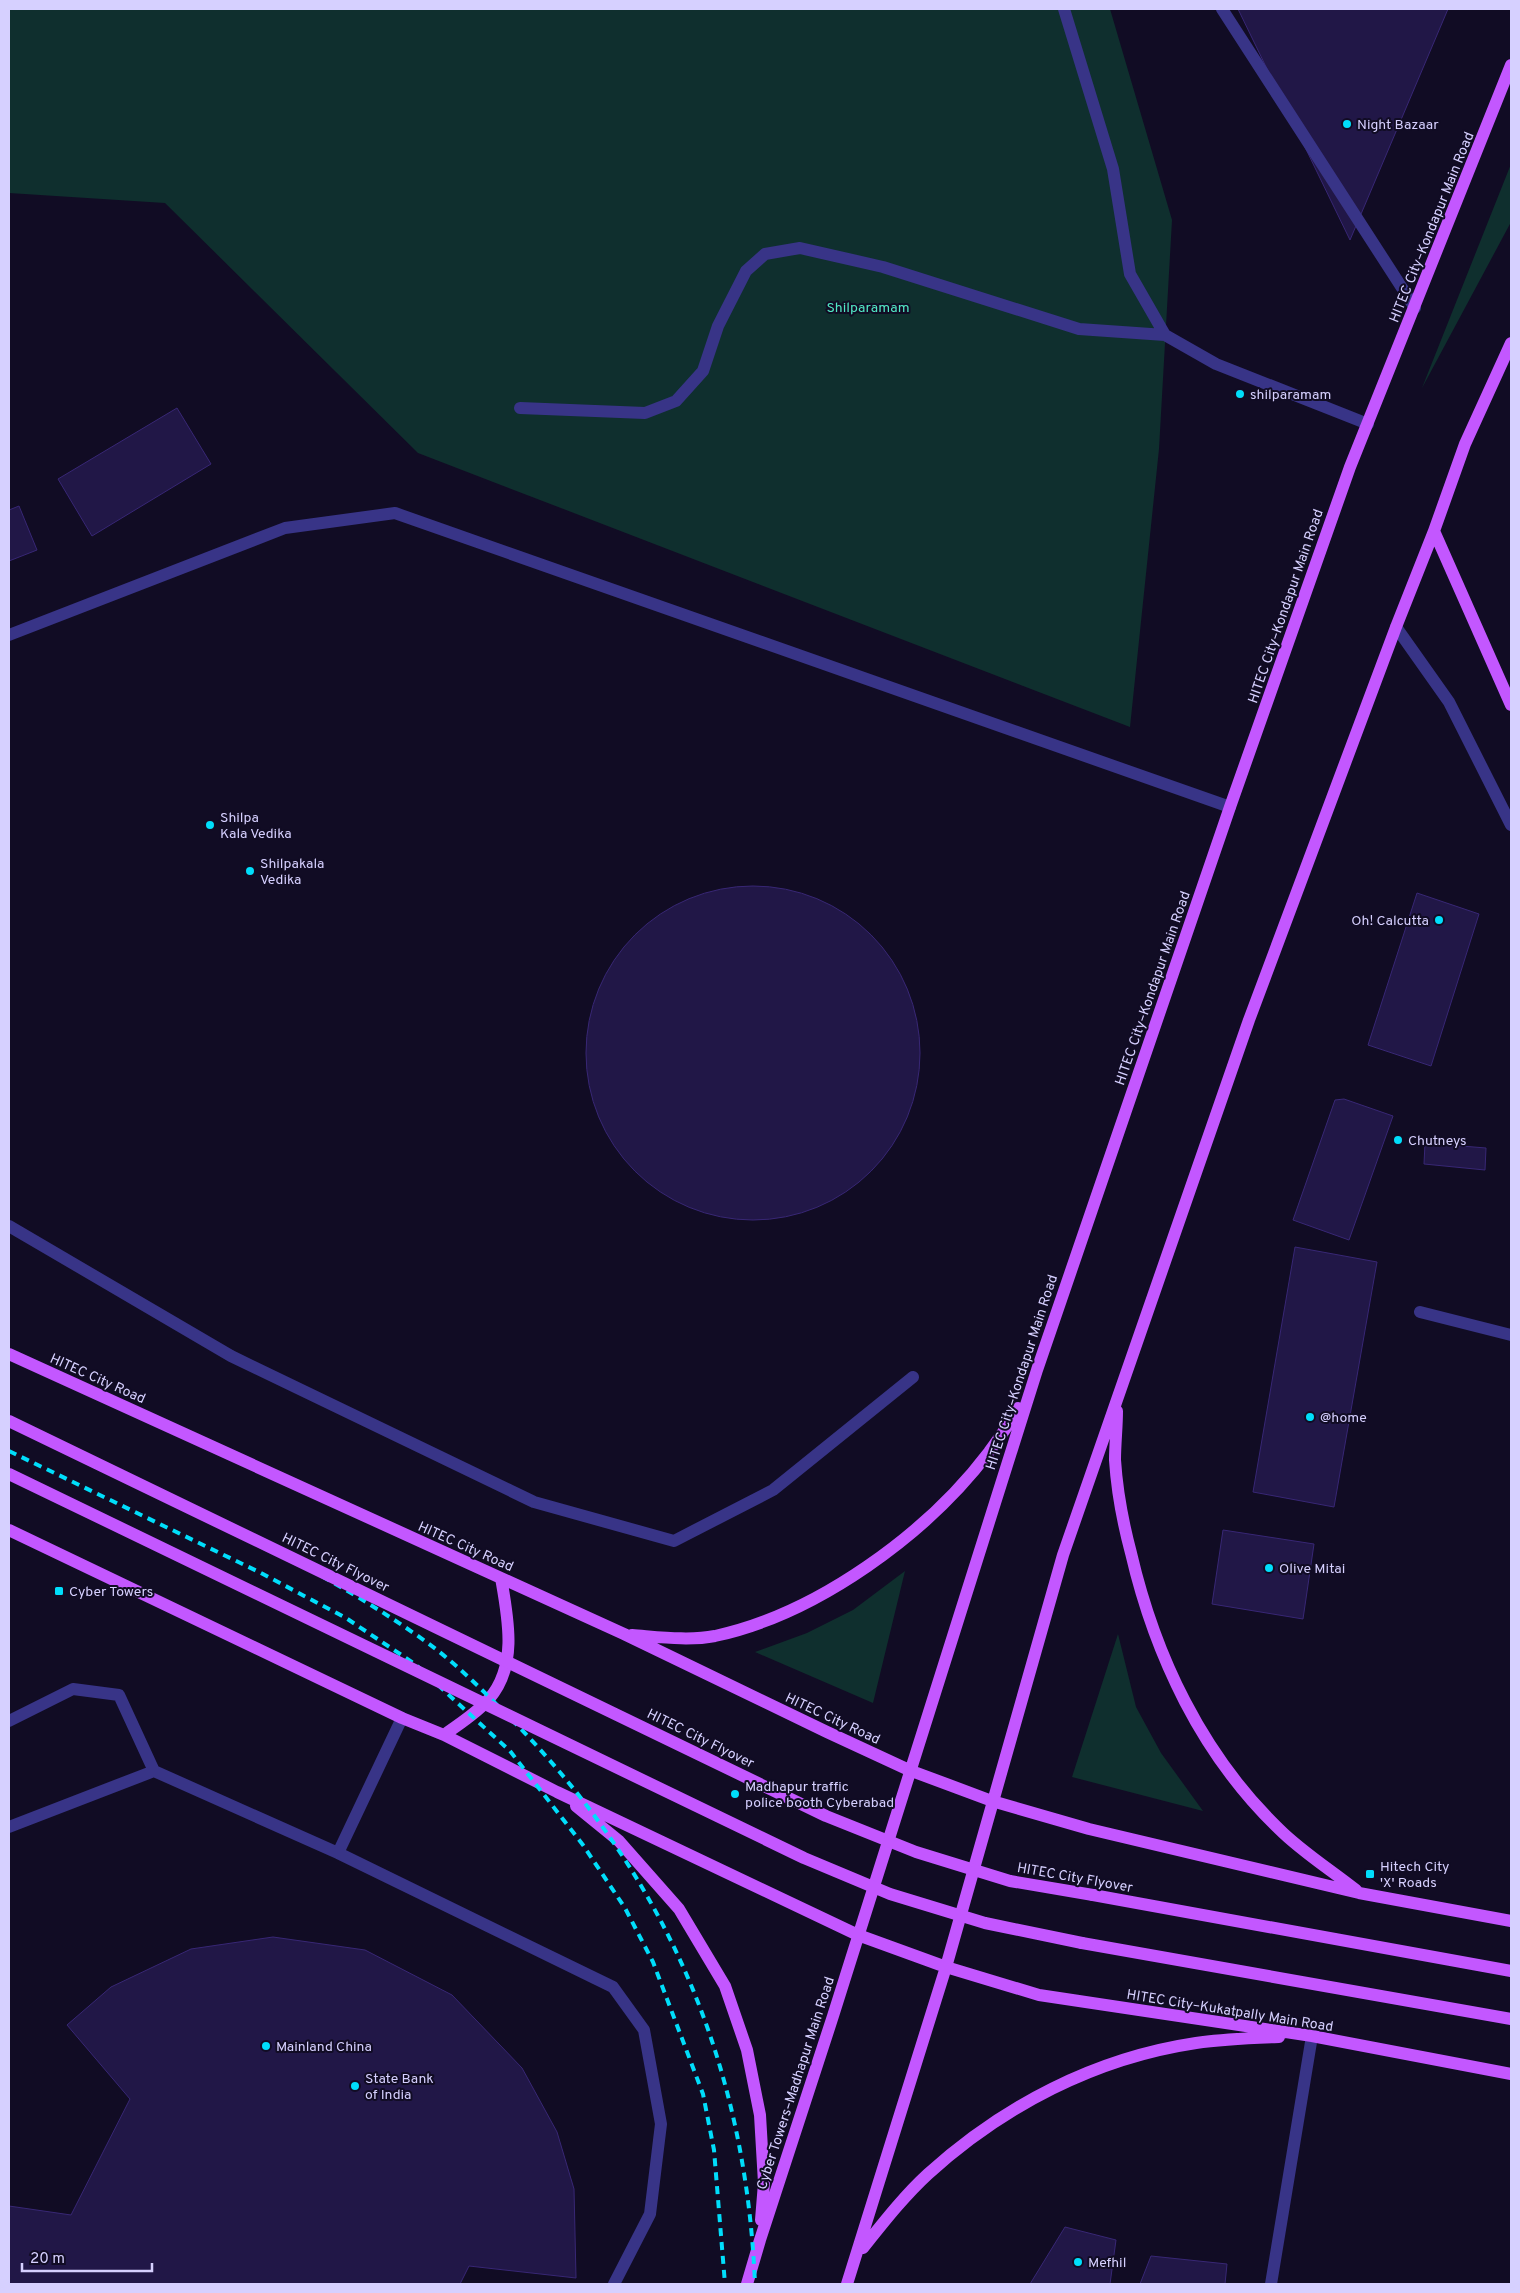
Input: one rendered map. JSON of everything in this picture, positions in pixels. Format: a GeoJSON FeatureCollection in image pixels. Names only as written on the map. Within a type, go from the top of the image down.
{"type":"FeatureCollection","features":[{"type":"Feature","properties":{"kind":"main road","name":"HITEC City–Kondapur Main Road"},"geometry":{"type":"LineString","coordinates":[[858,1935],[1037,1370],[1230,807],[1350,467],[1511,65]]}},
{"type":"Feature","properties":{"kind":"main road"},"geometry":{"type":"LineString","coordinates":[[847,2284],[858,2254],[946,1967],[1062,1555],[1249,1020],[1396,627],[1434,531],[1465,444],[1511,342]]}},
{"type":"Feature","properties":{"kind":"main road"},"geometry":{"type":"LineString","coordinates":[[1434,531],[1511,705]]}},
{"type":"Feature","properties":{"kind":"main road","name":"HITEC City Road"},"geometry":{"type":"LineString","coordinates":[[9,1354],[624,1634],[909,1770],[992,1801],[1089,1829],[1359,1893],[1511,1921]]}},
{"type":"Feature","properties":{"kind":"main road"},"geometry":{"type":"LineString","coordinates":[[624,1634],[670,1638],[714,1636],[766,1620],[816,1597],[873,1564],[925,1522],[972,1475],[1011,1422],[1037,1370]]}},
{"type":"Feature","properties":{"kind":"main road"},"geometry":{"type":"LineString","coordinates":[[1118,1398],[1115,1460],[1124,1525],[1145,1606],[1160,1650],[1188,1709],[1228,1774],[1279,1830],[1359,1893]]}},
{"type":"Feature","properties":{"kind":"main road","name":"HITEC City Flyover"},"geometry":{"type":"LineString","coordinates":[[9,1421],[826,1816],[916,1852],[1010,1881],[1511,1970]]}},
{"type":"Feature","properties":{"kind":"main road"},"geometry":{"type":"LineString","coordinates":[[9,1474],[804,1858],[890,1894],[985,1923],[1082,1943],[1511,2019]]}},
{"type":"Feature","properties":{"kind":"main road"},"geometry":{"type":"LineString","coordinates":[[9,1530],[402,1718],[444,1735],[557,1792],[858,1935]]}},
{"type":"Feature","properties":{"kind":"main road"},"geometry":{"type":"LineString","coordinates":[[444,1735],[488,1700],[499,1686],[507,1667],[507,1613],[501,1578]]}},
{"type":"Feature","properties":{"kind":"main road"},"geometry":{"type":"LineString","coordinates":[[557,1792],[619,1841],[679,1909],[725,1986],[748,2050],[760,2115],[764,2182],[760,2240],[747,2284]]}},
{"type":"Feature","properties":{"kind":"main road","name":"HITEC City–Kukatpally Main Road"},"geometry":{"type":"LineString","coordinates":[[858,1935],[946,1967],[1039,1995],[1312,2036],[1511,2074]]}},
{"type":"Feature","properties":{"kind":"main road","name":"Cyber Towers–Madhapur Main Road"},"geometry":{"type":"LineString","coordinates":[[760,2240],[858,1935]]}},
{"type":"Feature","properties":{"kind":"main road"},"geometry":{"type":"LineString","coordinates":[[858,2254],[926,2175],[980,2131],[1038,2094],[1089,2071],[1141,2054],[1187,2044],[1251,2038],[1312,2036]]}},
{"type":"Feature","properties":{"kind":"street"},"geometry":{"type":"LineString","coordinates":[[1064,9],[1113,168],[1130,274],[1165,335]]}},
{"type":"Feature","properties":{"kind":"street"},"geometry":{"type":"LineString","coordinates":[[1222,9],[1415,308]]}},
{"type":"Feature","properties":{"kind":"street"},"geometry":{"type":"LineString","coordinates":[[520,408],[645,413],[676,401],[703,371],[718,326],[746,271],[765,254],[800,248],[883,267],[1079,329],[1165,335],[1216,364],[1368,424]]}},
{"type":"Feature","properties":{"kind":"street"},"geometry":{"type":"LineString","coordinates":[[9,635],[285,528],[395,513],[1230,807]]}},
{"type":"Feature","properties":{"kind":"street"},"geometry":{"type":"LineString","coordinates":[[1396,627],[1449,702],[1511,826]]}},
{"type":"Feature","properties":{"kind":"street"},"geometry":{"type":"LineString","coordinates":[[9,1226],[231,1356],[534,1502],[674,1541],[773,1490],[913,1377]]}},
{"type":"Feature","properties":{"kind":"street"},"geometry":{"type":"LineString","coordinates":[[1420,1312],[1511,1335]]}},
{"type":"Feature","properties":{"kind":"street"},"geometry":{"type":"LineString","coordinates":[[9,1721],[73,1690],[119,1695],[154,1771],[338,1853],[613,1987],[644,2030],[661,2124],[650,2214],[614,2284]]}},
{"type":"Feature","properties":{"kind":"street"},"geometry":{"type":"LineString","coordinates":[[338,1853],[402,1718]]}},
{"type":"Feature","properties":{"kind":"street"},"geometry":{"type":"LineString","coordinates":[[9,1828],[154,1771]]}},
{"type":"Feature","properties":{"kind":"street"},"geometry":{"type":"LineString","coordinates":[[1271,2284],[1312,2036]]}},
{"type":"Feature","properties":{"kind":"green space","name":"Shilparamam"},"geometry":{"type":"Polygon","coordinates":[[[9,9],[1110,9],[1172,220],[1159,449],[1130,727],[418,453],[165,203],[9,193],[9,9]]]}},
{"type":"Feature","properties":{"kind":"green space"},"geometry":{"type":"Polygon","coordinates":[[[1511,164],[1511,222],[1422,388],[1511,164]]]}},
{"type":"Feature","properties":{"kind":"green space"},"geometry":{"type":"Polygon","coordinates":[[[905,1571],[873,1703],[755,1652],[807,1633],[853,1610],[905,1571]]]}},
{"type":"Feature","properties":{"kind":"green space"},"geometry":{"type":"Polygon","coordinates":[[[1118,1634],[1136,1707],[1161,1753],[1203,1811],[1072,1777],[1118,1634]]]}},
{"type":"Feature","properties":{"kind":"building","name":"Night Bazaar"},"geometry":{"type":"Polygon","coordinates":[[[1238,9],[1448,9],[1350,240],[1238,9]]]}},
{"type":"Feature","properties":{"kind":"building"},"geometry":{"type":"Polygon","coordinates":[[[177,408],[211,464],[92,536],[58,479],[177,408]]]}},
{"type":"Feature","properties":{"kind":"building"},"geometry":{"type":"Polygon","coordinates":[[[19,506],[37,550],[9,561],[9,510],[19,506]]]}},
{"type":"Feature","properties":{"kind":"building"},"geometry":{"type":"Polygon","coordinates":[[[753,886],[786,889],[817,899],[846,914],[871,935],[892,960],[907,989],[917,1020],[920,1053],[917,1086],[907,1117],[892,1146],[871,1171],[846,1192],[817,1207],[786,1217],[753,1220],[720,1217],[689,1207],[660,1192],[635,1171],[614,1146],[599,1117],[589,1086],[586,1053],[589,1020],[599,989],[614,960],[635,935],[660,914],[689,899],[720,889],[753,886]]]}},
{"type":"Feature","properties":{"kind":"building"},"geometry":{"type":"Polygon","coordinates":[[[1417,893],[1479,914],[1431,1066],[1368,1045],[1417,893]]]}},
{"type":"Feature","properties":{"kind":"building"},"geometry":{"type":"Polygon","coordinates":[[[1344,1099],[1393,1116],[1349,1240],[1293,1220],[1335,1100],[1344,1099]]]}},
{"type":"Feature","properties":{"kind":"building"},"geometry":{"type":"Polygon","coordinates":[[[1425,1143],[1486,1148],[1485,1170],[1424,1164],[1425,1143]]]}},
{"type":"Feature","properties":{"kind":"building"},"geometry":{"type":"Polygon","coordinates":[[[1295,1247],[1377,1262],[1334,1507],[1253,1492],[1295,1247]]]}},
{"type":"Feature","properties":{"kind":"building"},"geometry":{"type":"Polygon","coordinates":[[[1223,1530],[1314,1544],[1303,1619],[1212,1604],[1223,1530]]]}},
{"type":"Feature","properties":{"kind":"building"},"geometry":{"type":"Polygon","coordinates":[[[273,1937],[365,1950],[452,1995],[522,2068],[557,2132],[574,2189],[576,2278],[469,2266],[460,2284],[9,2284],[9,2206],[71,2215],[130,2099],[67,2025],[111,1987],[191,1949],[273,1937]]]}},
{"type":"Feature","properties":{"kind":"building","name":"Mefhil"},"geometry":{"type":"Polygon","coordinates":[[[1065,2227],[1116,2240],[1110,2284],[1030,2284],[1065,2227]]]}},
{"type":"Feature","properties":{"kind":"building"},"geometry":{"type":"Polygon","coordinates":[[[1151,2256],[1227,2264],[1225,2284],[1140,2284],[1151,2256]]]}},
{"type":"Feature","properties":{"kind":"railway"},"geometry":{"type":"LineString","coordinates":[[9,1421],[264,1545],[363,1600],[394,1620],[438,1651],[474,1683],[520,1728],[573,1788],[619,1850],[658,1916],[690,1984],[716,2054],[736,2128],[748,2204],[755,2284]]}},
{"type":"Feature","properties":{"kind":"railway"},"geometry":{"type":"LineString","coordinates":[[9,1451],[259,1572],[346,1618],[415,1664],[510,1751],[583,1845],[625,1908],[653,1962],[703,2094],[714,2150],[725,2284]]}},
{"type":"Feature","properties":{"kind":"place","name":"Night Bazaar"},"geometry":{"type":"Point","coordinates":[1347,124]}},
{"type":"Feature","properties":{"kind":"place","name":"shilparamam"},"geometry":{"type":"Point","coordinates":[1240,394]}},
{"type":"Feature","properties":{"kind":"place","name":"Shilpa Kala Vedika"},"geometry":{"type":"Point","coordinates":[210,825]}},
{"type":"Feature","properties":{"kind":"place","name":"Shilpakala Vedika"},"geometry":{"type":"Point","coordinates":[250,871]}},
{"type":"Feature","properties":{"kind":"place","name":"Oh! Calcutta"},"geometry":{"type":"Point","coordinates":[1439,920]}},
{"type":"Feature","properties":{"kind":"place","name":"Chutneys"},"geometry":{"type":"Point","coordinates":[1398,1140]}},
{"type":"Feature","properties":{"kind":"place","name":"@home"},"geometry":{"type":"Point","coordinates":[1310,1417]}},
{"type":"Feature","properties":{"kind":"place","name":"Olive Mitai"},"geometry":{"type":"Point","coordinates":[1269,1568]}},
{"type":"Feature","properties":{"kind":"place","name":"Cyber Towers"},"geometry":{"type":"Point","coordinates":[59,1591]}},
{"type":"Feature","properties":{"kind":"place","name":"Madhapur traffic police booth Cyberabad"},"geometry":{"type":"Point","coordinates":[735,1794]}},
{"type":"Feature","properties":{"kind":"place","name":"Hitech City 'X' Roads"},"geometry":{"type":"Point","coordinates":[1370,1874]}},
{"type":"Feature","properties":{"kind":"place","name":"Mainland China"},"geometry":{"type":"Point","coordinates":[266,2046]}},
{"type":"Feature","properties":{"kind":"place","name":"State Bank of India"},"geometry":{"type":"Point","coordinates":[355,2086]}},
{"type":"Feature","properties":{"kind":"place","name":"Mefhil"},"geometry":{"type":"Point","coordinates":[1078,2262]}}]}
